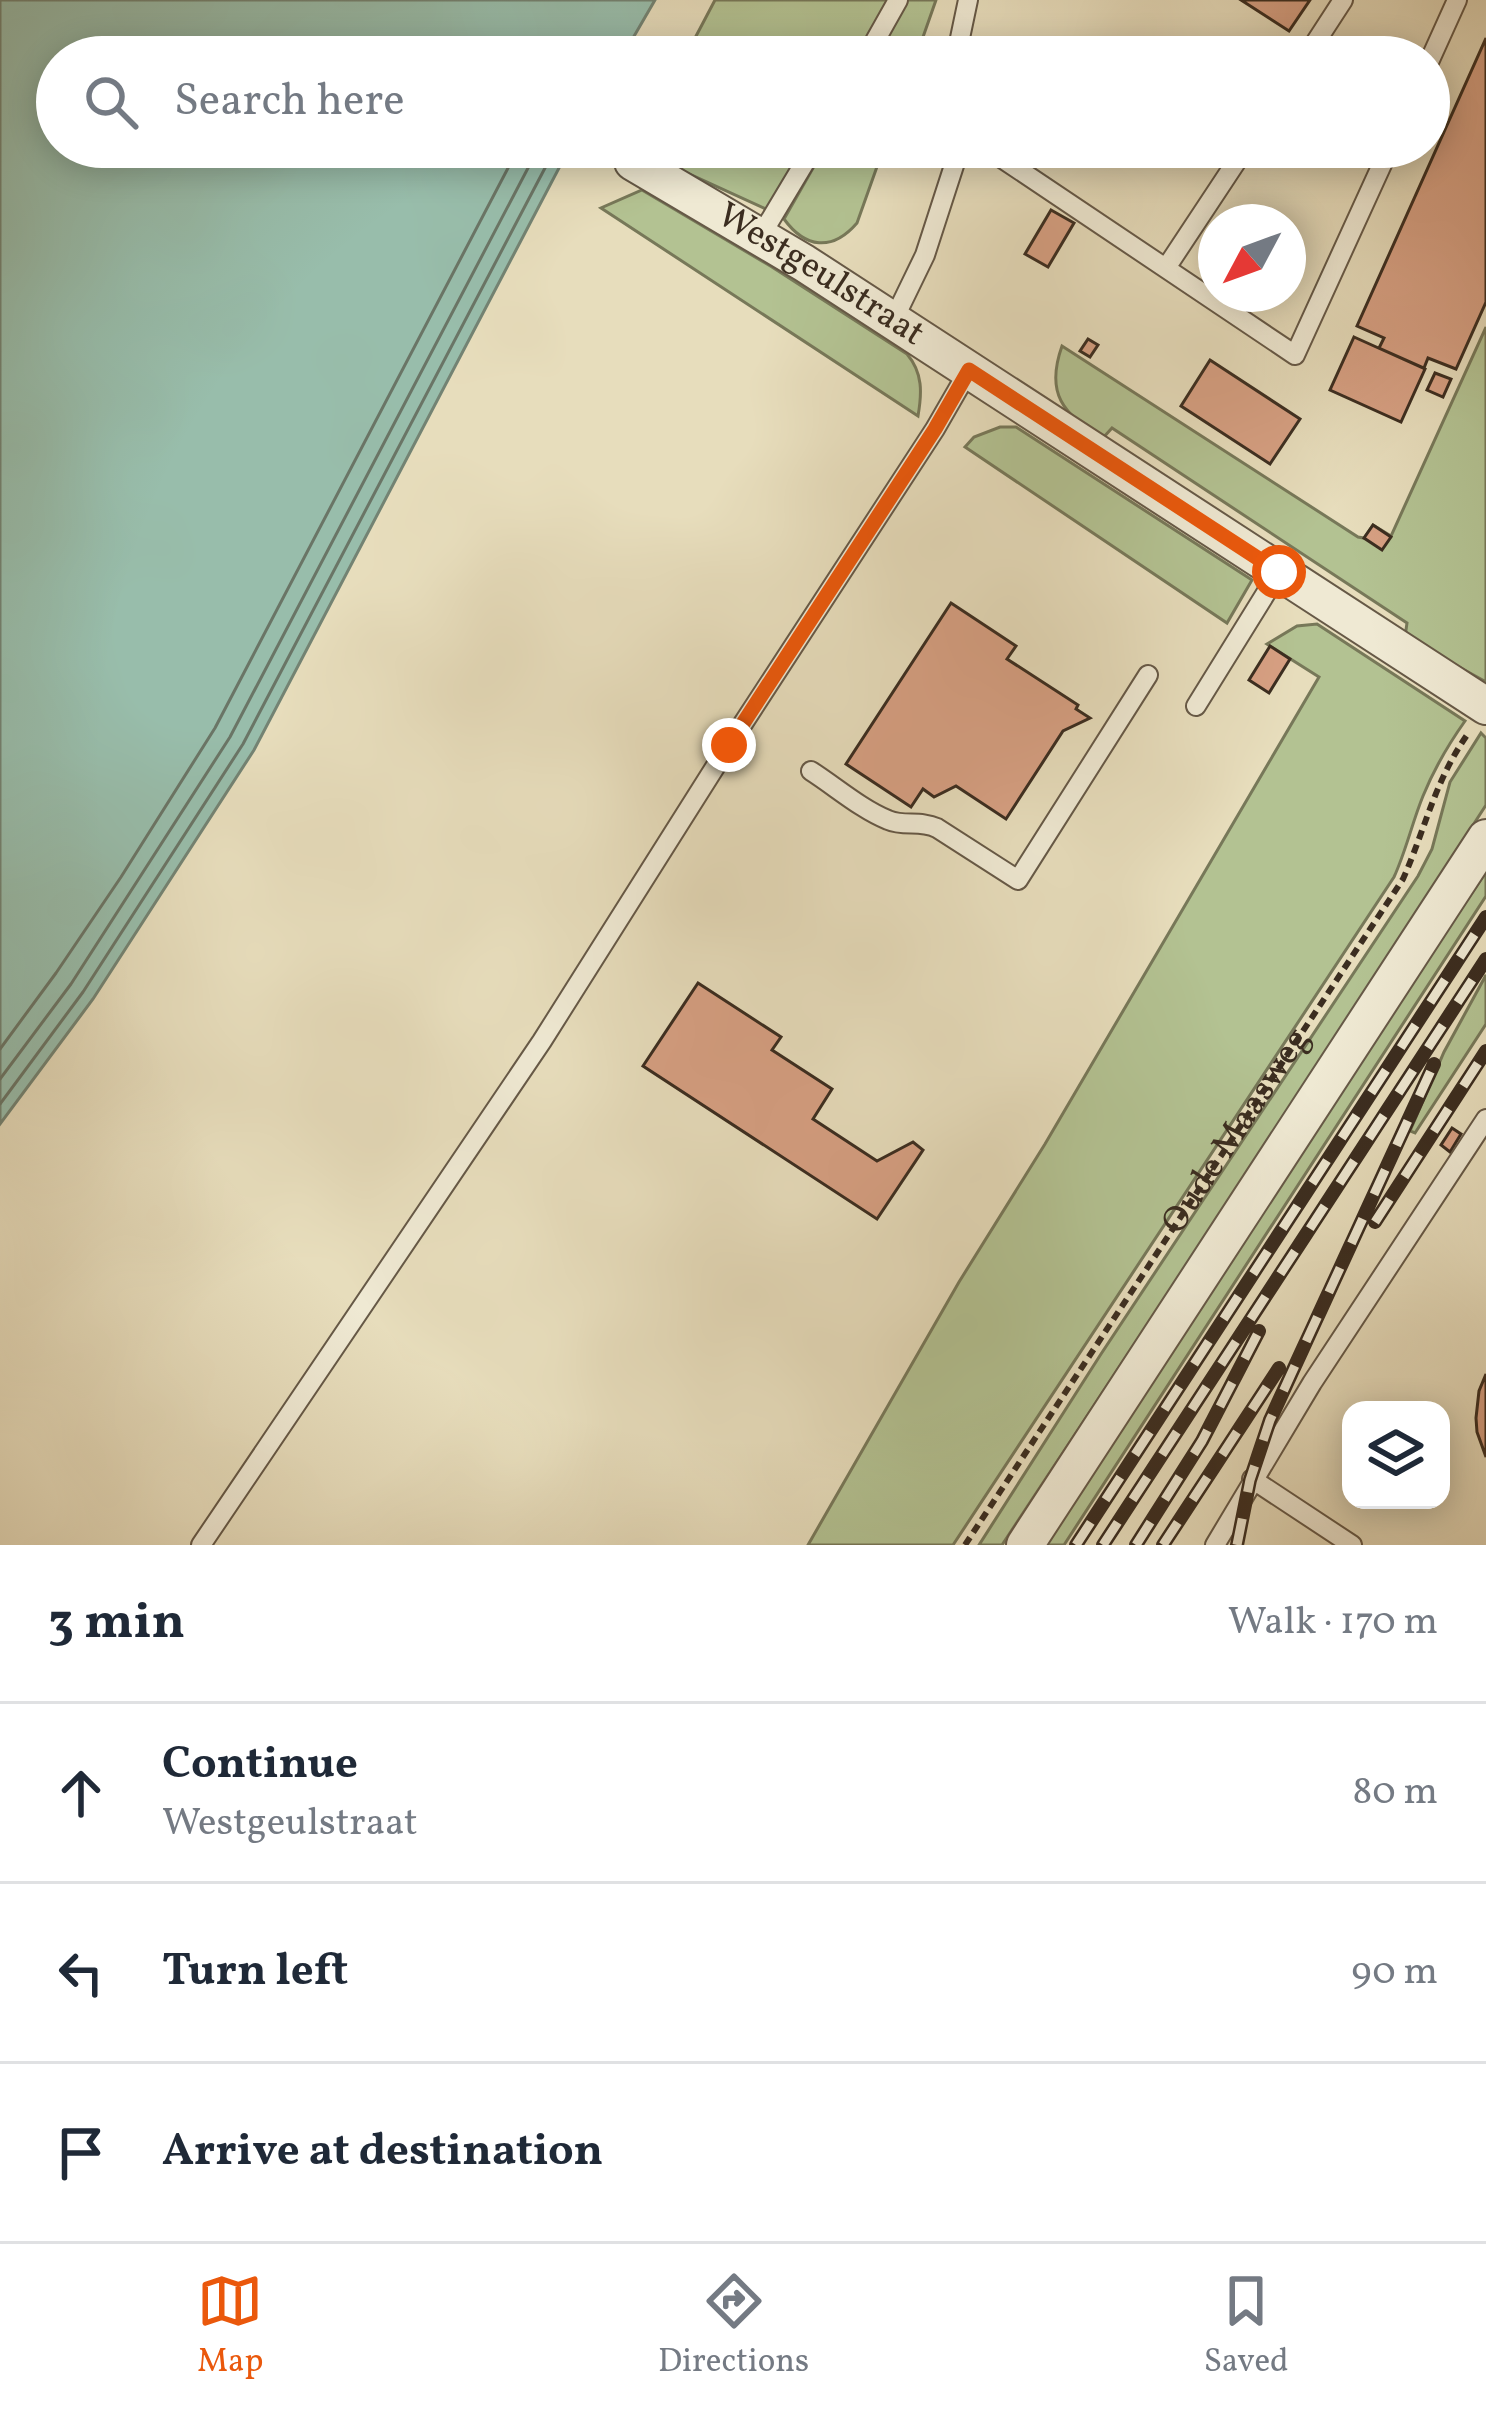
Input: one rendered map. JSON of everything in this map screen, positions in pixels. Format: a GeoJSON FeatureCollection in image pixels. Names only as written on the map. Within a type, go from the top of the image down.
{"type":"FeatureCollection","features":[{"type":"Feature","properties":{"kind":"street","name":"Westgeulstraat"},"geometry":{"type":"LineString","coordinates":[[643,168],[893,321],[1279,572],[1480,716]]}},
{"type":"Feature","properties":{"kind":"street","name":"Oude Maasweg"},"geometry":{"type":"LineString","coordinates":[[1024,1545],[1486,838]]}},
{"type":"Feature","properties":{"kind":"lane"},"geometry":{"type":"LineString","coordinates":[[878,36],[898,0]]}},
{"type":"Feature","properties":{"kind":"lane"},"geometry":{"type":"LineString","coordinates":[[960,36],[968,0]]}},
{"type":"Feature","properties":{"kind":"lane"},"geometry":{"type":"LineString","coordinates":[[1320,36],[1343,0]]}},
{"type":"Feature","properties":{"kind":"lane"},"geometry":{"type":"LineString","coordinates":[[1441,36],[1457,0]]}},
{"type":"Feature","properties":{"kind":"lane"},"geometry":{"type":"LineString","coordinates":[[760,237],[801,168]]}},
{"type":"Feature","properties":{"kind":"lane"},"geometry":{"type":"LineString","coordinates":[[893,321],[925,255],[953,168]]}},
{"type":"Feature","properties":{"kind":"lane"},"geometry":{"type":"LineString","coordinates":[[1016,168],[1295,355],[1380,168]]}},
{"type":"Feature","properties":{"kind":"lane"},"geometry":{"type":"LineString","coordinates":[[1166,268],[1232,168]]}},
{"type":"Feature","properties":{"kind":"lane"},"geometry":{"type":"LineString","coordinates":[[200,1545],[542,1041],[969,370]]}},
{"type":"Feature","properties":{"kind":"lane"},"geometry":{"type":"LineString","coordinates":[[1196,706],[1279,572]]}},
{"type":"Feature","properties":{"kind":"lane"},"geometry":{"type":"LineString","coordinates":[[811,771],[884,819],[925,822],[1018,880],[1148,675]]}},
{"type":"Feature","properties":{"kind":"lane"},"geometry":{"type":"LineString","coordinates":[[1215,1545],[1312,1383],[1486,1119]]}},
{"type":"Feature","properties":{"kind":"lane"},"geometry":{"type":"LineString","coordinates":[[1252,1480],[1352,1545]]}},
{"type":"Feature","properties":{"kind":"path","name":"Oude Maasweg"},"geometry":{"type":"LineString","coordinates":[[965,1545],[1403,879],[1446,766],[1480,716]]}},
{"type":"Feature","properties":{"kind":"shaded area"},"geometry":{"type":"Polygon","coordinates":[[[715,0],[936,0],[923,36],[696,36],[715,0]]]}},
{"type":"Feature","properties":{"kind":"shaded area"},"geometry":{"type":"Polygon","coordinates":[[[676,168],[793,168],[768,210],[676,168]]]}},
{"type":"Feature","properties":{"kind":"shaded area"},"geometry":{"type":"Polygon","coordinates":[[[813,168],[877,168],[857,223],[838,239],[810,241],[784,219],[813,168]]]}},
{"type":"Feature","properties":{"kind":"shaded area"},"geometry":{"type":"Polygon","coordinates":[[[642,190],[907,354],[920,384],[918,416],[601,208],[642,190]]]}},
{"type":"Feature","properties":{"kind":"shaded area"},"geometry":{"type":"Polygon","coordinates":[[[1486,327],[1486,682],[1405,637],[1407,623],[1112,428],[1102,439],[1068,411],[1057,390],[1062,346],[1358,537],[1364,538],[1373,525],[1391,536],[1486,327]]]}},
{"type":"Feature","properties":{"kind":"shaded area"},"geometry":{"type":"Polygon","coordinates":[[[1000,427],[1016,427],[1252,580],[1227,623],[965,447],[974,437],[1000,427]]]}},
{"type":"Feature","properties":{"kind":"shaded area"},"geometry":{"type":"Polygon","coordinates":[[[1317,624],[1465,721],[1427,786],[1394,877],[953,1545],[808,1545],[1319,677],[1267,644],[1297,626],[1317,624]]]}},
{"type":"Feature","properties":{"kind":"shaded area"},"geometry":{"type":"Polygon","coordinates":[[[1481,733],[1486,738],[1486,805],[1002,1545],[979,1545],[1418,876],[1432,849],[1450,782],[1481,733]]]}},
{"type":"Feature","properties":{"kind":"shaded area"},"geometry":{"type":"Polygon","coordinates":[[[1486,872],[1486,896],[1064,1545],[1030,1545],[1486,872]]]}},
{"type":"Feature","properties":{"kind":"shaded area"},"geometry":{"type":"Polygon","coordinates":[[[1486,975],[1486,1024],[1415,1133],[1410,1131],[1444,1052],[1486,975]]]}},
{"type":"Feature","properties":{"kind":"water"},"geometry":{"type":"Polygon","coordinates":[[[0,0],[655,0],[634,36],[36,36],[36,168],[559,168],[254,750],[93,999],[0,1124],[0,0]]]}},
{"type":"Feature","properties":{"kind":"building"},"geometry":{"type":"Polygon","coordinates":[[[1241,0],[1310,0],[1289,31],[1241,0]]]}},
{"type":"Feature","properties":{"kind":"building"},"geometry":{"type":"Polygon","coordinates":[[[1486,38],[1486,302],[1456,369],[1428,358],[1424,368],[1379,348],[1384,338],[1357,326],[1428,168],[1450,168],[1450,118],[1486,38]]]}},
{"type":"Feature","properties":{"kind":"building"},"geometry":{"type":"Polygon","coordinates":[[[1051,210],[1074,223],[1048,267],[1025,254],[1051,210]]]}},
{"type":"Feature","properties":{"kind":"building"},"geometry":{"type":"Polygon","coordinates":[[[1354,337],[1425,369],[1401,422],[1330,390],[1354,337]]]}},
{"type":"Feature","properties":{"kind":"building"},"geometry":{"type":"Polygon","coordinates":[[[1088,339],[1098,345],[1090,357],[1080,351],[1088,339]]]}},
{"type":"Feature","properties":{"kind":"building"},"geometry":{"type":"Polygon","coordinates":[[[1210,360],[1300,419],[1270,464],[1181,406],[1210,360]]]}},
{"type":"Feature","properties":{"kind":"building"},"geometry":{"type":"Polygon","coordinates":[[[1435,373],[1451,379],[1443,397],[1427,390],[1435,373]]]}},
{"type":"Feature","properties":{"kind":"building"},"geometry":{"type":"Polygon","coordinates":[[[1373,525],[1391,537],[1382,550],[1364,538],[1373,525]]]}},
{"type":"Feature","properties":{"kind":"building"},"geometry":{"type":"Polygon","coordinates":[[[951,603],[1016,646],[1007,659],[1078,705],[1076,709],[1090,718],[1063,731],[1006,819],[956,786],[934,797],[923,789],[911,807],[846,764],[951,603]]]}},
{"type":"Feature","properties":{"kind":"building"},"geometry":{"type":"Polygon","coordinates":[[[1270,646],[1290,659],[1269,693],[1249,680],[1270,646]]]}},
{"type":"Feature","properties":{"kind":"building"},"geometry":{"type":"Polygon","coordinates":[[[698,983],[781,1037],[772,1050],[832,1089],[813,1119],[877,1161],[913,1142],[923,1150],[877,1219],[643,1066],[698,983]]]}},
{"type":"Feature","properties":{"kind":"building"},"geometry":{"type":"Polygon","coordinates":[[[1452,1128],[1461,1134],[1450,1152],[1441,1145],[1452,1128]]]}},
{"type":"Feature","properties":{"kind":"building"},"geometry":{"type":"Polygon","coordinates":[[[1486,1374],[1486,1457],[1476,1418],[1486,1374]]]}},
{"type":"Feature","properties":{"kind":"railway"},"geometry":{"type":"LineString","coordinates":[[1076,1545],[1486,917]]}},
{"type":"Feature","properties":{"kind":"railway"},"geometry":{"type":"LineString","coordinates":[[1103,1545],[1486,959]]}},
{"type":"Feature","properties":{"kind":"railway"},"geometry":{"type":"LineString","coordinates":[[1375,1222],[1486,1051]]}},
{"type":"Feature","properties":{"kind":"railway"},"geometry":{"type":"LineString","coordinates":[[1237,1545],[1250,1480],[1270,1420],[1434,1064]]}},
{"type":"Feature","properties":{"kind":"railway"},"geometry":{"type":"LineString","coordinates":[[1136,1545],[1202,1441],[1259,1331]]}},
{"type":"Feature","properties":{"kind":"railway"},"geometry":{"type":"LineString","coordinates":[[1163,1545],[1279,1368]]}},
{"type":"Feature","properties":{"kind":"route"},"geometry":{"type":"LineString","coordinates":[[729,745],[969,370],[1279,572]]}}]}
